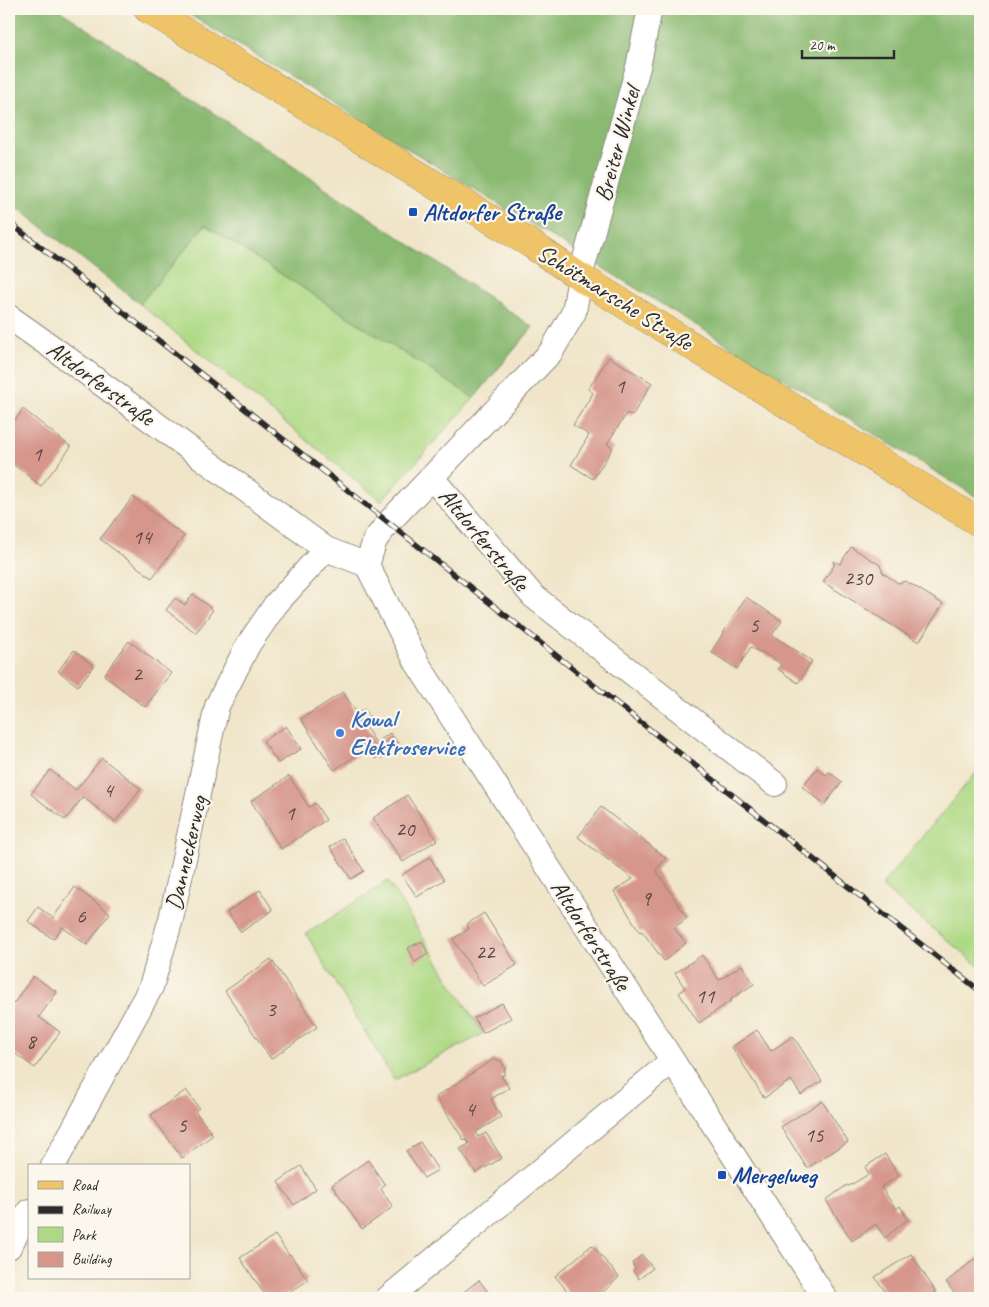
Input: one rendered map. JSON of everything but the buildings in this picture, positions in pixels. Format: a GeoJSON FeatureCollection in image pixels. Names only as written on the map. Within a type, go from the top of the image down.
{"type":"FeatureCollection","features":[{"type":"Feature","properties":{"kind":"main road","name":"Schötmarsche Straße"},"geometry":{"type":"LineString","coordinates":[[148,9],[980,523]]}},
{"type":"Feature","properties":{"kind":"street","name":"Breiter Winkel"},"geometry":{"type":"LineString","coordinates":[[580,277],[638,67],[650,9]]}},
{"type":"Feature","properties":{"kind":"street","name":"Altdorferstraße"},"geometry":{"type":"LineString","coordinates":[[368,566],[375,540],[388,523],[551,352],[574,312],[580,277]]}},
{"type":"Feature","properties":{"kind":"street","name":"Altdorferstraße"},"geometry":{"type":"LineString","coordinates":[[9,317],[326,549],[368,566],[417,663],[825,1298]]}},
{"type":"Feature","properties":{"kind":"street","name":"Altdorferstraße"},"geometry":{"type":"LineString","coordinates":[[431,477],[532,596],[774,784]]}},
{"type":"Feature","properties":{"kind":"street","name":"Danneckerweg"},"geometry":{"type":"LineString","coordinates":[[54,1164],[151,988],[171,919],[217,706],[248,645],[276,604],[326,549]]}},
{"type":"Feature","properties":{"kind":"street"},"geometry":{"type":"LineString","coordinates":[[388,1298],[672,1061]]}},
{"type":"Feature","properties":{"kind":"street"},"geometry":{"type":"LineString","coordinates":[[9,1247],[28,1213]]}},
{"type":"Feature","properties":{"kind":"green space"},"geometry":{"type":"Polygon","coordinates":[[[9,9],[58,9],[533,327],[474,398],[205,225],[140,304],[9,201],[9,9]]]}},
{"type":"Feature","properties":{"kind":"green space"},"geometry":{"type":"Polygon","coordinates":[[[180,9],[980,9],[980,499],[180,9]]]}},
{"type":"Feature","properties":{"kind":"green space"},"geometry":{"type":"Polygon","coordinates":[[[205,225],[474,398],[381,501],[140,304],[205,225]]]}},
{"type":"Feature","properties":{"kind":"green space"},"geometry":{"type":"Polygon","coordinates":[[[980,768],[980,967],[881,886],[980,768]]]}},
{"type":"Feature","properties":{"kind":"green space"},"geometry":{"type":"Polygon","coordinates":[[[388,881],[483,1034],[394,1080],[306,934],[388,881]]]}},
{"type":"Feature","properties":{"kind":"railway"},"geometry":{"type":"LineString","coordinates":[[9,222],[980,991]]}},
{"type":"Feature","properties":{"kind":"place","name":"Altdorfer Straße"},"geometry":{"type":"Point","coordinates":[413,212]}},
{"type":"Feature","properties":{"kind":"place","name":"Kowal Elektroservice"},"geometry":{"type":"Point","coordinates":[340,733]}},
{"type":"Feature","properties":{"kind":"place","name":"Mergelweg"},"geometry":{"type":"Point","coordinates":[722,1175]}}]}
